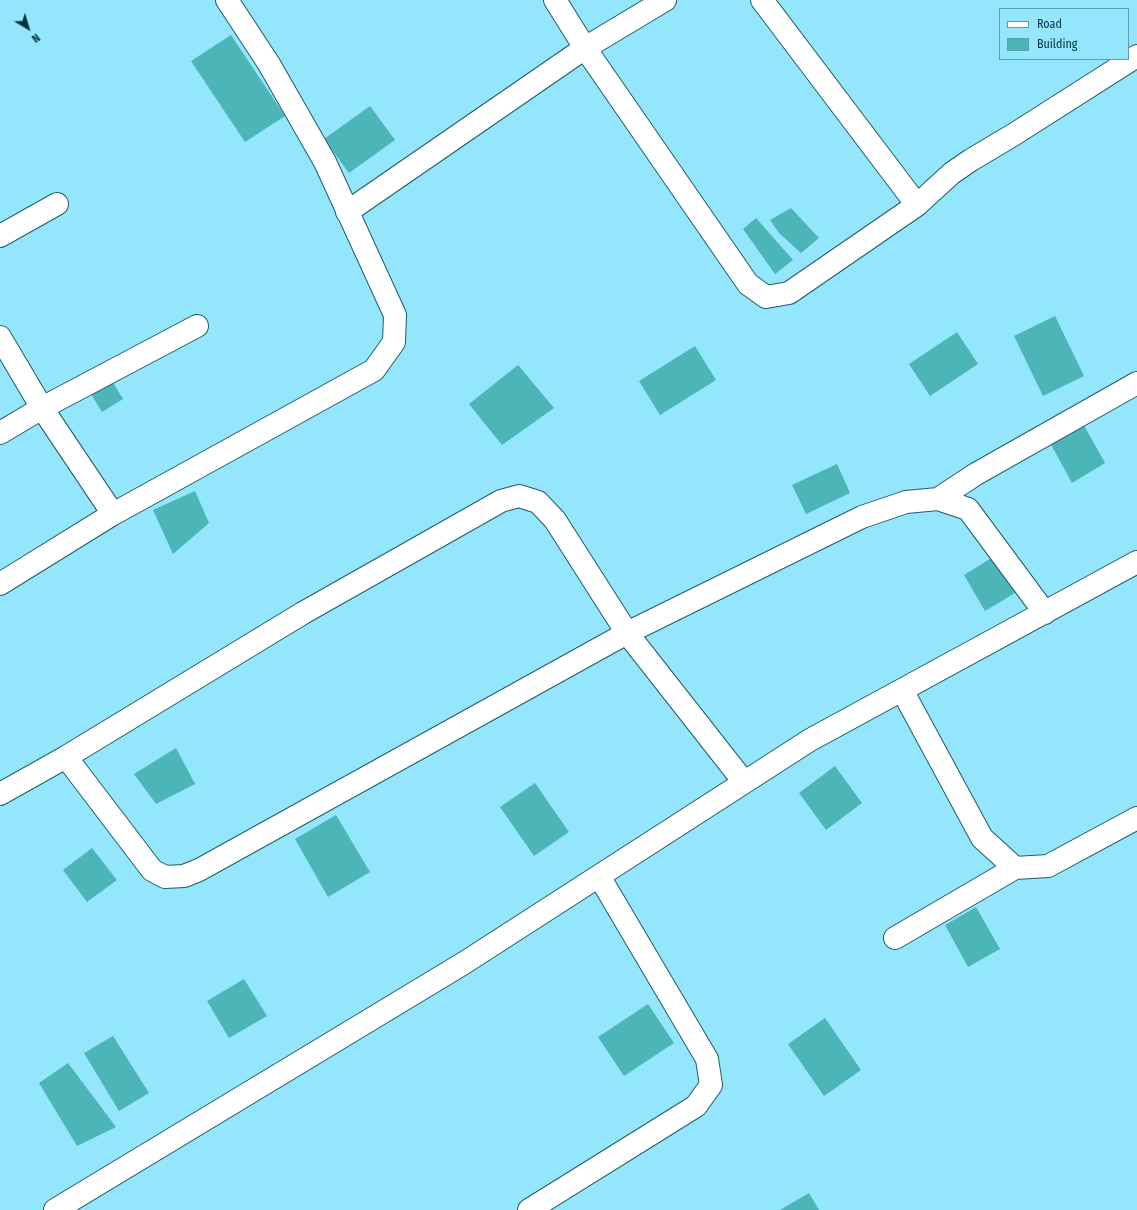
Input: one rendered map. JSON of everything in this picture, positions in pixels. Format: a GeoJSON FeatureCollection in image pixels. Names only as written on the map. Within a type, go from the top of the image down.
{"type":"FeatureCollection","features":[{"type":"Feature","properties":{"kind":"street"},"geometry":{"type":"LineString","coordinates":[[0,584],[112,514],[374,370],[394,342],[395,315],[325,162],[269,64],[227,0]]}},
{"type":"Feature","properties":{"kind":"street"},"geometry":{"type":"LineString","coordinates":[[555,0],[585,48],[748,284],[766,297],[789,293],[917,205],[952,173],[971,160],[1013,136],[1137,56]]}},
{"type":"Feature","properties":{"kind":"street"},"geometry":{"type":"LineString","coordinates":[[347,212],[585,48],[666,0]]}},
{"type":"Feature","properties":{"kind":"street"},"geometry":{"type":"LineString","coordinates":[[762,0],[917,205]]}},
{"type":"Feature","properties":{"kind":"street"},"geometry":{"type":"LineString","coordinates":[[0,236],[57,204]]}},
{"type":"Feature","properties":{"kind":"street"},"geometry":{"type":"LineString","coordinates":[[0,433],[42,408],[197,326]]}},
{"type":"Feature","properties":{"kind":"street"},"geometry":{"type":"LineString","coordinates":[[0,337],[42,408],[112,514]]}},
{"type":"Feature","properties":{"kind":"street"},"geometry":{"type":"LineString","coordinates":[[938,499],[976,474],[1137,383]]}},
{"type":"Feature","properties":{"kind":"street"},"geometry":{"type":"LineString","coordinates":[[0,794],[66,758],[303,613],[501,501],[519,496],[538,502],[555,520],[627,633],[744,782]]}},
{"type":"Feature","properties":{"kind":"street"},"geometry":{"type":"LineString","coordinates":[[66,758],[152,870],[165,877],[184,876],[199,870],[627,633],[862,517],[906,502],[938,499],[968,510],[1044,613]]}},
{"type":"Feature","properties":{"kind":"street"},"geometry":{"type":"LineString","coordinates":[[55,1210],[464,963],[810,740],[1137,562]]}},
{"type":"Feature","properties":{"kind":"street"},"geometry":{"type":"LineString","coordinates":[[902,690],[982,838],[1015,868]]}},
{"type":"Feature","properties":{"kind":"street"},"geometry":{"type":"LineString","coordinates":[[895,938],[1015,868],[1048,866],[1137,818]]}},
{"type":"Feature","properties":{"kind":"street"},"geometry":{"type":"LineString","coordinates":[[529,1210],[696,1106],[711,1085],[707,1058],[600,876]]}},
{"type":"Feature","properties":{"kind":"building"},"geometry":{"type":"Polygon","coordinates":[[[231,35],[285,116],[245,142],[191,61],[231,35]]]}},
{"type":"Feature","properties":{"kind":"building"},"geometry":{"type":"Polygon","coordinates":[[[370,106],[395,140],[349,173],[324,139],[370,106]]]}},
{"type":"Feature","properties":{"kind":"building"},"geometry":{"type":"Polygon","coordinates":[[[791,208],[819,238],[801,253],[779,233],[770,220],[791,208]]]}},
{"type":"Feature","properties":{"kind":"building"},"geometry":{"type":"Polygon","coordinates":[[[756,218],[793,260],[775,274],[743,229],[756,218]]]}},
{"type":"Feature","properties":{"kind":"building"},"geometry":{"type":"Polygon","coordinates":[[[1055,316],[1084,376],[1043,396],[1014,336],[1055,316]]]}},
{"type":"Feature","properties":{"kind":"building"},"geometry":{"type":"Polygon","coordinates":[[[957,332],[978,364],[930,396],[909,364],[957,332]]]}},
{"type":"Feature","properties":{"kind":"building"},"geometry":{"type":"Polygon","coordinates":[[[695,346],[716,380],[660,415],[639,381],[695,346]]]}},
{"type":"Feature","properties":{"kind":"building"},"geometry":{"type":"Polygon","coordinates":[[[518,365],[554,408],[502,445],[469,404],[518,365]]]}},
{"type":"Feature","properties":{"kind":"building"},"geometry":{"type":"Polygon","coordinates":[[[112,381],[123,399],[102,412],[91,394],[112,381]]]}},
{"type":"Feature","properties":{"kind":"building"},"geometry":{"type":"Polygon","coordinates":[[[1081,420],[1105,463],[1072,483],[1048,439],[1081,420]]]}},
{"type":"Feature","properties":{"kind":"building"},"geometry":{"type":"Polygon","coordinates":[[[837,464],[850,493],[806,514],[792,485],[837,464]]]}},
{"type":"Feature","properties":{"kind":"building"},"geometry":{"type":"Polygon","coordinates":[[[195,491],[209,523],[173,554],[153,510],[195,491]]]}},
{"type":"Feature","properties":{"kind":"building"},"geometry":{"type":"Polygon","coordinates":[[[993,557],[1015,593],[985,611],[964,575],[993,557]]]}},
{"type":"Feature","properties":{"kind":"building"},"geometry":{"type":"Polygon","coordinates":[[[176,748],[195,784],[156,804],[134,774],[176,748]]]}},
{"type":"Feature","properties":{"kind":"building"},"geometry":{"type":"Polygon","coordinates":[[[835,766],[862,803],[826,830],[799,793],[835,766]]]}},
{"type":"Feature","properties":{"kind":"building"},"geometry":{"type":"Polygon","coordinates":[[[535,783],[569,832],[534,856],[500,807],[535,783]]]}},
{"type":"Feature","properties":{"kind":"building"},"geometry":{"type":"Polygon","coordinates":[[[336,815],[370,872],[328,897],[295,839],[336,815]]]}},
{"type":"Feature","properties":{"kind":"building"},"geometry":{"type":"Polygon","coordinates":[[[92,848],[117,880],[87,902],[63,870],[92,848]]]}},
{"type":"Feature","properties":{"kind":"building"},"geometry":{"type":"Polygon","coordinates":[[[976,907],[1000,949],[968,967],[945,925],[976,907]]]}},
{"type":"Feature","properties":{"kind":"building"},"geometry":{"type":"Polygon","coordinates":[[[244,979],[267,1016],[229,1038],[207,1001],[244,979]]]}},
{"type":"Feature","properties":{"kind":"building"},"geometry":{"type":"Polygon","coordinates":[[[648,1004],[674,1043],[624,1076],[598,1037],[648,1004]]]}},
{"type":"Feature","properties":{"kind":"building"},"geometry":{"type":"Polygon","coordinates":[[[825,1018],[861,1070],[824,1096],[788,1044],[825,1018]]]}},
{"type":"Feature","properties":{"kind":"building"},"geometry":{"type":"Polygon","coordinates":[[[113,1036],[149,1093],[119,1111],[84,1053],[113,1036]]]}},
{"type":"Feature","properties":{"kind":"building"},"geometry":{"type":"Polygon","coordinates":[[[68,1063],[116,1127],[77,1146],[39,1083],[68,1063]]]}},
{"type":"Feature","properties":{"kind":"building"},"geometry":{"type":"Polygon","coordinates":[[[809,1193],[819,1210],[780,1210],[809,1193]]]}}]}
